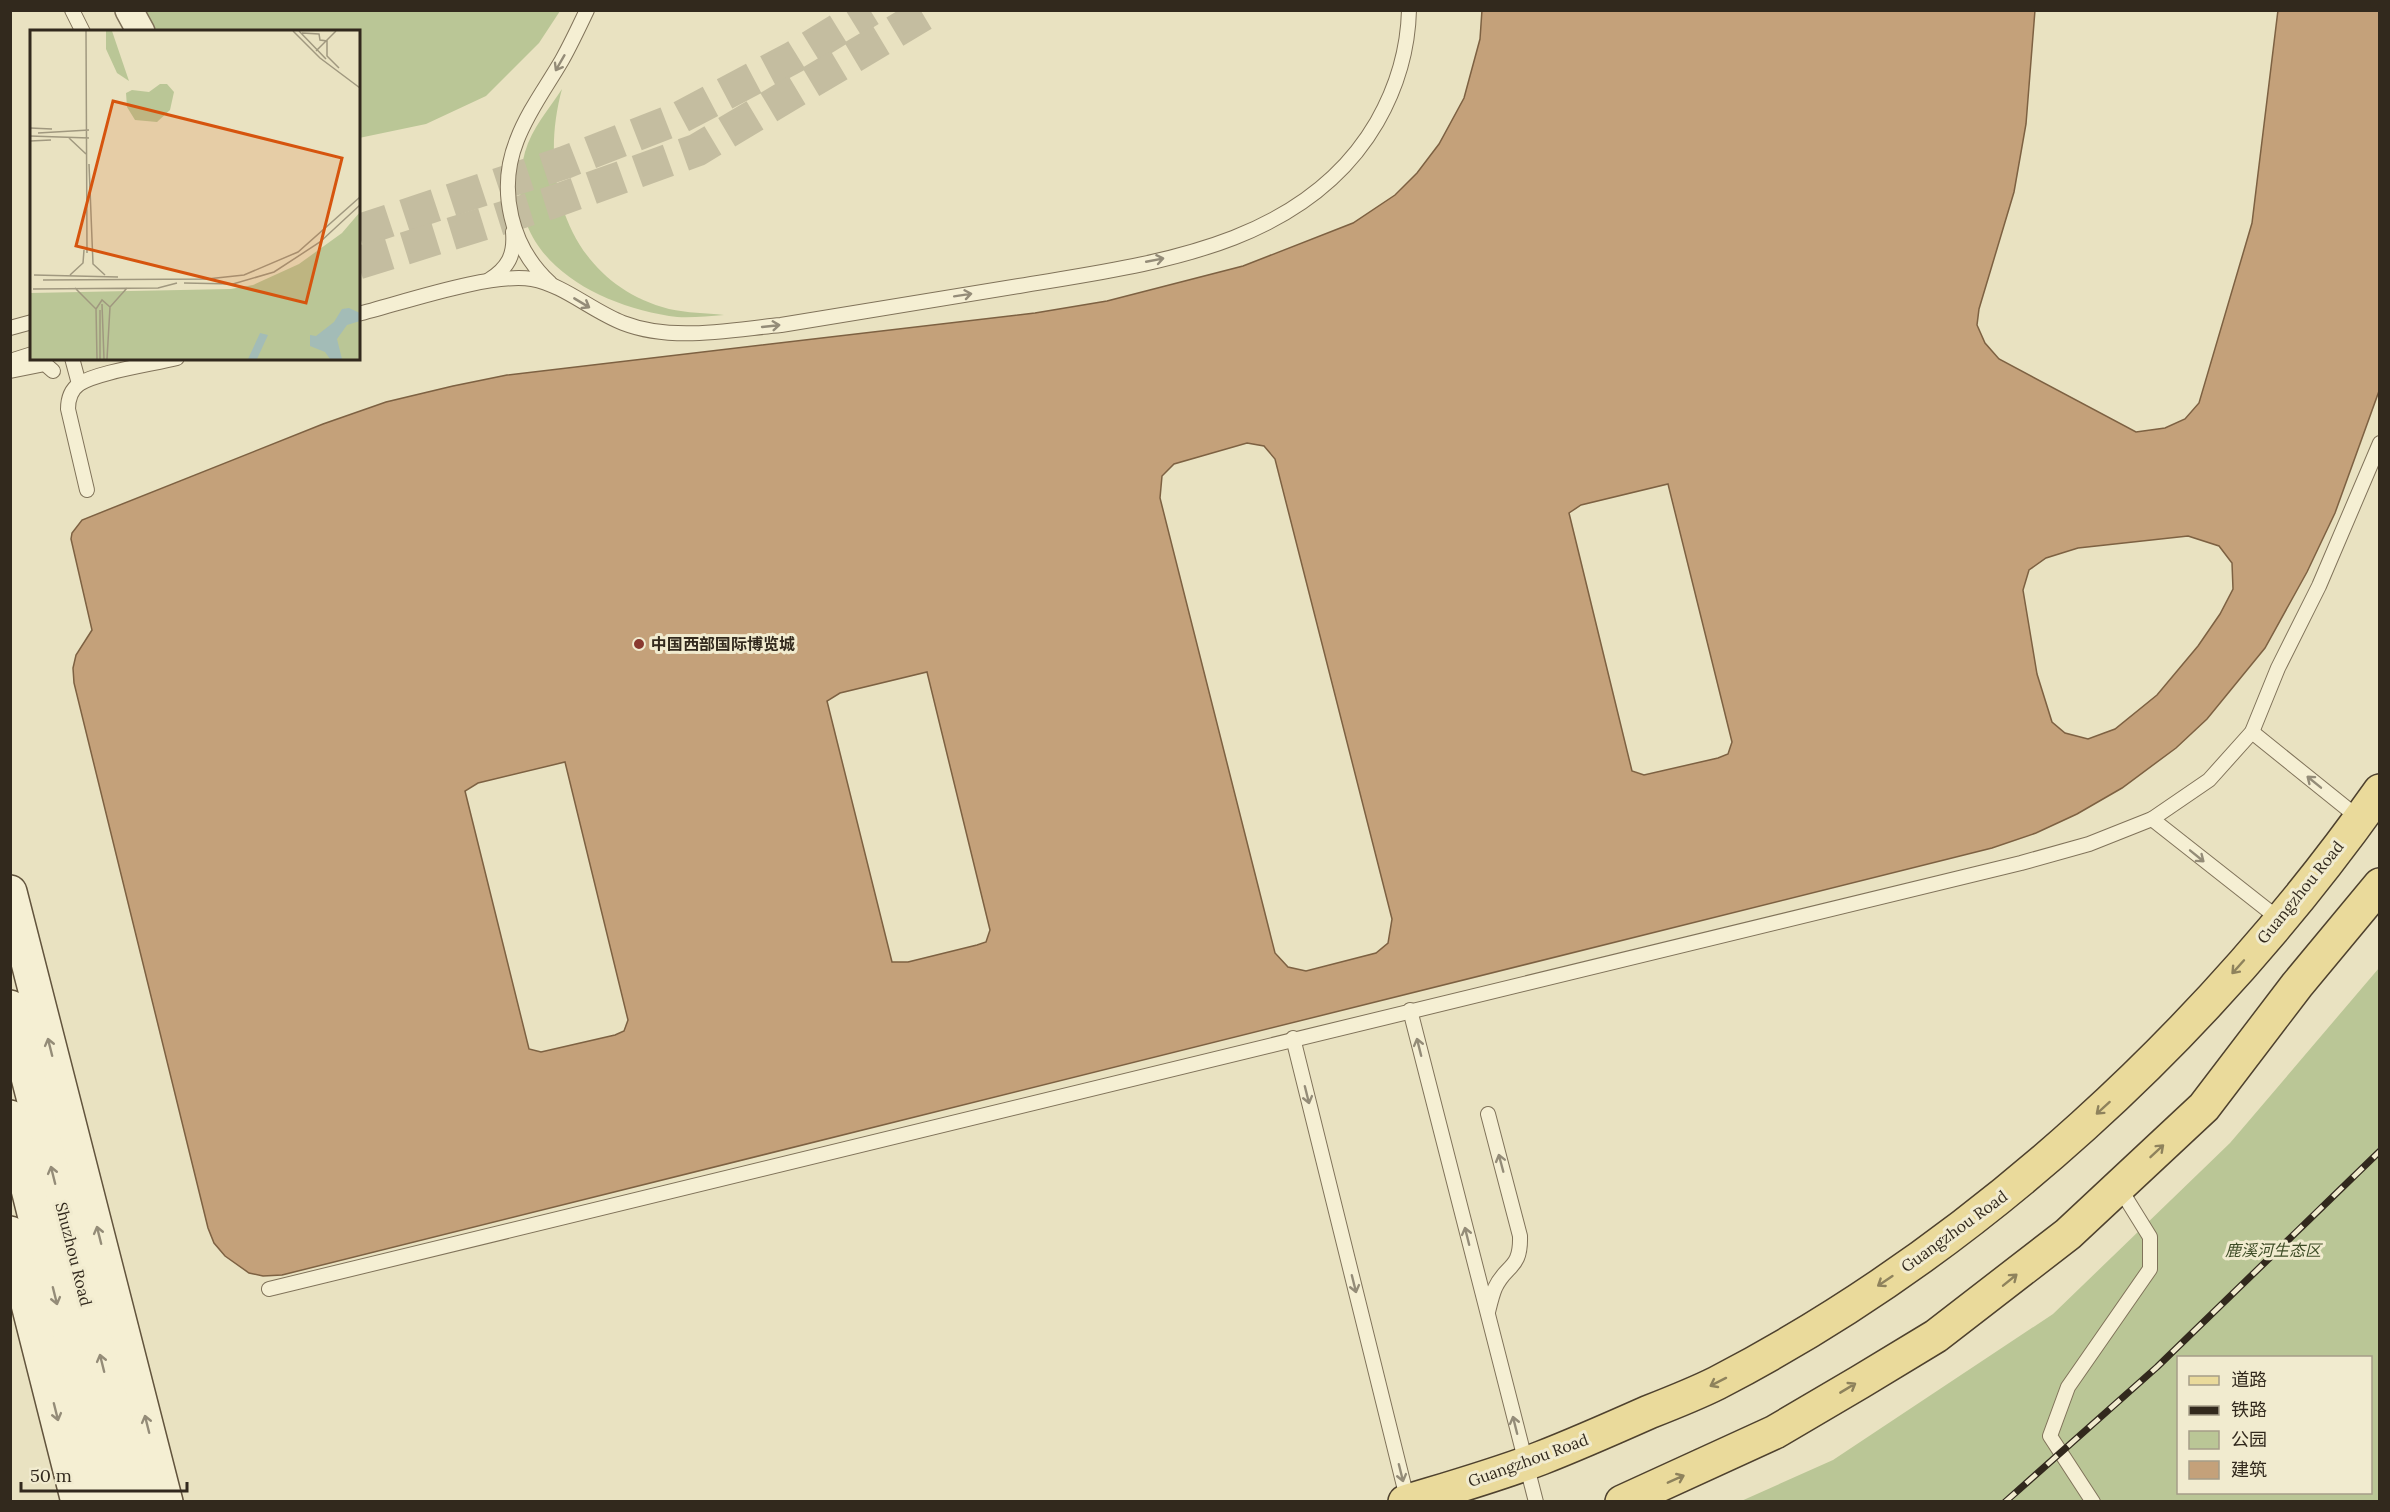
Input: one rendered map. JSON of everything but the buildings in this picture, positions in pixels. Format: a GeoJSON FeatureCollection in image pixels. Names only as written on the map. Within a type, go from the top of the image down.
{"type":"FeatureCollection","features":[{"type":"Feature","properties":{"kind":"main road","name":"Guangzhou Road"},"geometry":{"type":"LineString","coordinates":[[1407,1501],[1525,1464],[1716,1383],[1881,1284],[1965,1224],[2037,1168],[2118,1095],[2185,1027],[2360,819],[2379,790]]}},
{"type":"Feature","properties":{"kind":"main road"},"geometry":{"type":"LineString","coordinates":[[1622,1502],[1775,1432],[1936,1336],[2068,1234],[2204,1107],[2297,985],[2379,885]]}},
{"type":"Feature","properties":{"kind":"main road"},"geometry":{"type":"LineString","coordinates":[[10,892],[166,1502]]}},
{"type":"Feature","properties":{"kind":"main road","name":"Shuzhou Road"},"geometry":{"type":"LineString","coordinates":[[10,1007],[137,1502]]}},
{"type":"Feature","properties":{"kind":"main road","name":"Shuzhou Road"},"geometry":{"type":"LineString","coordinates":[[10,1117],[106,1502]]}},
{"type":"Feature","properties":{"kind":"main road"},"geometry":{"type":"LineString","coordinates":[[10,1233],[78,1502]]}},
{"type":"Feature","properties":{"kind":"street"},"geometry":{"type":"LineString","coordinates":[[129,10],[140,30]]}},
{"type":"Feature","properties":{"kind":"lane"},"geometry":{"type":"LineString","coordinates":[[72,10],[82,30]]}},
{"type":"Feature","properties":{"kind":"lane"},"geometry":{"type":"LineString","coordinates":[[487,281],[508,265],[512,255],[513,223],[507,184],[510,158],[517,138],[587,10]]}},
{"type":"Feature","properties":{"kind":"lane"},"geometry":{"type":"LineString","coordinates":[[513,223],[528,259],[555,287],[590,308],[624,323],[678,334],[781,325],[1069,277],[1165,258],[1231,240],[1305,203],[1355,156],[1388,103],[1400,73],[1407,50],[1409,10]]}},
{"type":"Feature","properties":{"kind":"lane"},"geometry":{"type":"LineString","coordinates":[[360,313],[487,281],[526,279],[555,287]]}},
{"type":"Feature","properties":{"kind":"lane"},"geometry":{"type":"LineString","coordinates":[[10,328],[30,323]]}},
{"type":"Feature","properties":{"kind":"lane"},"geometry":{"type":"LineString","coordinates":[[10,361],[30,355]]}},
{"type":"Feature","properties":{"kind":"lane"},"geometry":{"type":"LineString","coordinates":[[73,360],[79,384]]}},
{"type":"Feature","properties":{"kind":"lane"},"geometry":{"type":"LineString","coordinates":[[87,490],[68,409],[68,398],[79,384],[88,380],[169,360]]}},
{"type":"Feature","properties":{"kind":"lane"},"geometry":{"type":"LineString","coordinates":[[10,371],[45,364],[53,371]]}},
{"type":"Feature","properties":{"kind":"lane"},"geometry":{"type":"LineString","coordinates":[[269,1289],[1293,1038],[2021,863],[2089,844],[2152,819],[2209,780],[2252,732],[2278,668],[2319,586],[2379,442]]}},
{"type":"Feature","properties":{"kind":"lane"},"geometry":{"type":"LineString","coordinates":[[2252,732],[2360,819]]}},
{"type":"Feature","properties":{"kind":"lane"},"geometry":{"type":"LineString","coordinates":[[2152,819],[2278,919]]}},
{"type":"Feature","properties":{"kind":"lane"},"geometry":{"type":"LineString","coordinates":[[1410,1010],[1536,1502]]}},
{"type":"Feature","properties":{"kind":"lane"},"geometry":{"type":"LineString","coordinates":[[1293,1038],[1407,1501]]}},
{"type":"Feature","properties":{"kind":"lane"},"geometry":{"type":"LineString","coordinates":[[1487,1314],[1495,1287],[1513,1268],[1520,1252],[1520,1236],[1488,1114]]}},
{"type":"Feature","properties":{"kind":"lane"},"geometry":{"type":"LineString","coordinates":[[2093,1502],[2050,1436],[2068,1387],[2150,1269],[2150,1237],[2119,1187]]}},
{"type":"Feature","properties":{"kind":"green space"},"geometry":{"type":"Polygon","coordinates":[[[144,11],[560,11],[539,43],[486,96],[426,124],[360,138],[360,30],[156,30],[144,11]]]}},
{"type":"Feature","properties":{"kind":"green space"},"geometry":{"type":"Polygon","coordinates":[[[562,89],[555,124],[554,158],[559,192],[569,223],[585,252],[607,276],[635,296],[669,309],[724,315],[669,316],[638,309],[607,298],[579,284],[555,265],[537,243],[524,217],[520,187],[525,152],[536,127],[562,89]]]}},
{"type":"Feature","properties":{"kind":"green space","name":"鹿溪河生态区"},"geometry":{"type":"Polygon","coordinates":[[[2379,968],[2379,1501],[1739,1502],[1833,1460],[2053,1314],[2230,1143],[2379,968]]]}},
{"type":"Feature","properties":{"kind":"tunnel"},"geometry":{"type":"LineString","coordinates":[[360,230],[566,162],[679,118],[794,57],[870,10]]}},
{"type":"Feature","properties":{"kind":"tunnel"},"geometry":{"type":"LineString","coordinates":[[360,262],[550,203],[697,150],[931,10]]}},
{"type":"Feature","properties":{"kind":"railway"},"geometry":{"type":"LineString","coordinates":[[2005,1502],[2157,1367],[2380,1151]]}},
{"type":"Feature","properties":{"kind":"place","name":"中国西部国际博览城"},"geometry":{"type":"Point","coordinates":[639,644]}}]}
